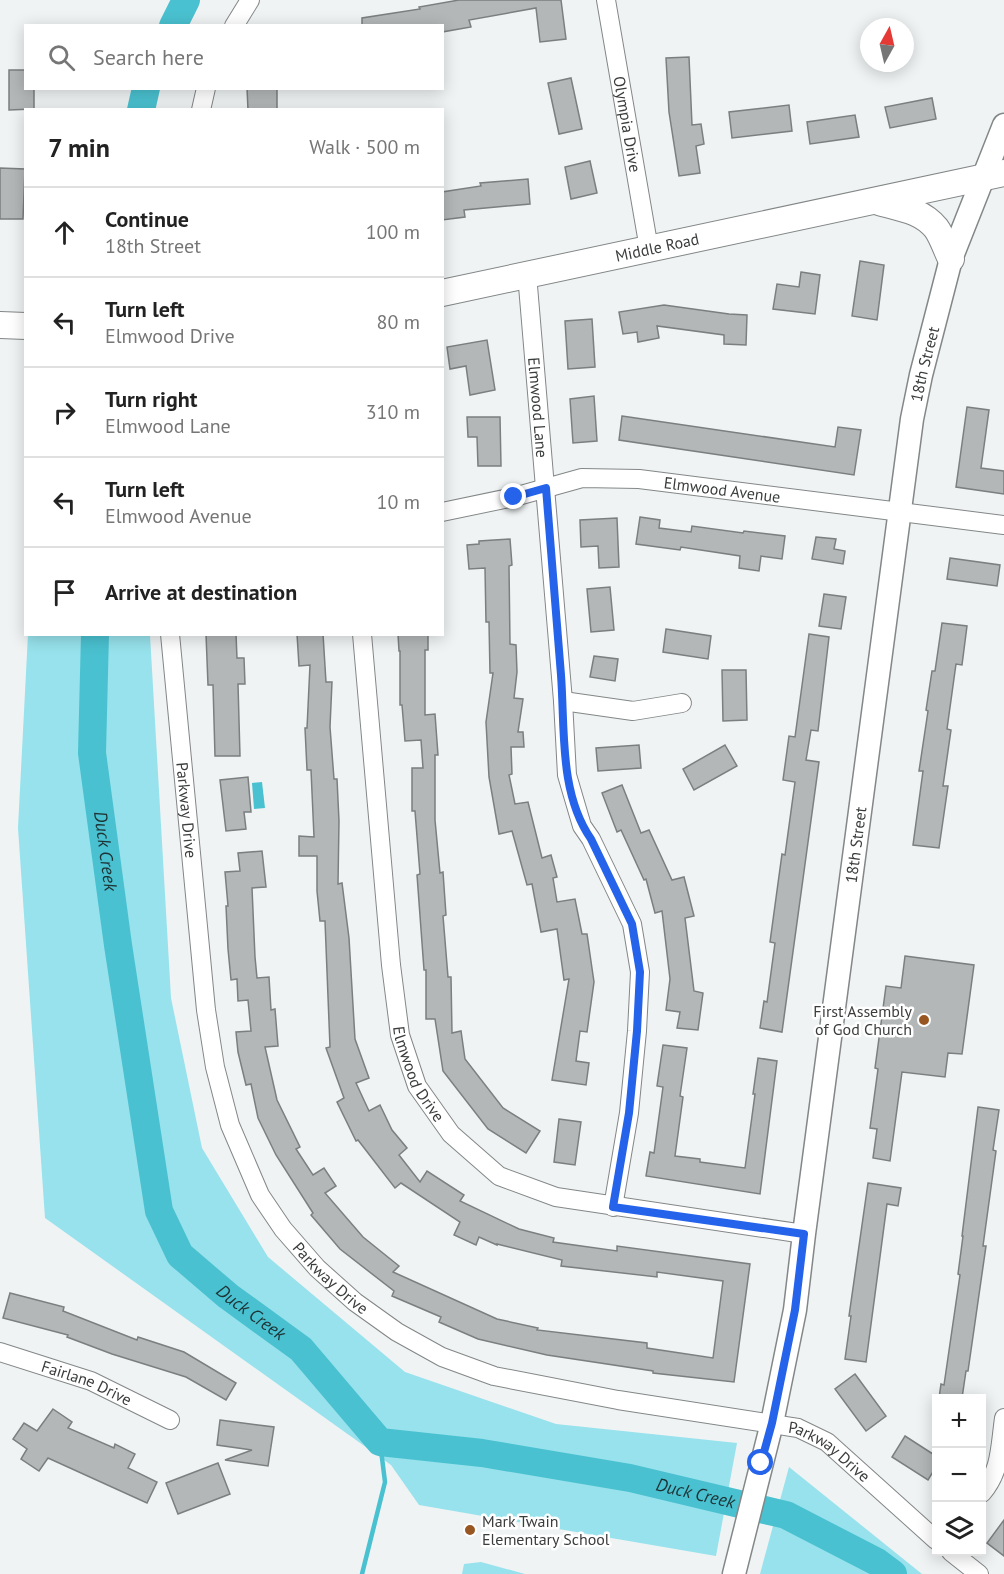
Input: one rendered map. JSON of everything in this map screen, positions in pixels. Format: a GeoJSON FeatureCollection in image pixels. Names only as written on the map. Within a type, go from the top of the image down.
{"type":"FeatureCollection","features":[{"type":"Feature","properties":{"kind":"main road","name":"Middle Road"},"geometry":{"type":"LineString","coordinates":[[444,293],[993,175]]}},
{"type":"Feature","properties":{"kind":"main road","name":"Middle Road"},"geometry":{"type":"LineString","coordinates":[[873,201],[916,212],[926,218],[937,230],[951,259]]}},
{"type":"Feature","properties":{"kind":"main road"},"geometry":{"type":"LineString","coordinates":[[0,325],[24,326]]}},
{"type":"Feature","properties":{"kind":"street"},"geometry":{"type":"LineString","coordinates":[[235,24],[250,0]]}},
{"type":"Feature","properties":{"kind":"street","name":"Olympia Drive"},"geometry":{"type":"LineString","coordinates":[[606,0],[649,249]]}},
{"type":"Feature","properties":{"kind":"street"},"geometry":{"type":"LineString","coordinates":[[201,108],[206,90]]}},
{"type":"Feature","properties":{"kind":"street","name":"18th Street"},"geometry":{"type":"LineString","coordinates":[[734,1572],[772,1423],[795,1310],[912,419],[951,259],[993,175],[1004,125]]}},
{"type":"Feature","properties":{"kind":"street","name":"Elmwood Lane"},"geometry":{"type":"LineString","coordinates":[[526,274],[546,488],[567,775],[582,826],[591,839],[632,924],[640,972],[629,1113],[613,1207]]}},
{"type":"Feature","properties":{"kind":"street","name":"Elmwood Avenue"},"geometry":{"type":"LineString","coordinates":[[444,512],[582,478],[639,479],[1004,525]]}},
{"type":"Feature","properties":{"kind":"street","name":"Parkway Drive"},"geometry":{"type":"LineString","coordinates":[[170,636],[207,1010],[215,1067],[230,1125],[260,1195],[283,1229],[317,1268],[355,1302],[397,1332],[442,1357],[494,1376],[618,1400],[798,1428],[827,1442],[932,1536]]}},
{"type":"Feature","properties":{"kind":"street","name":"Elmwood Drive"},"geometry":{"type":"LineString","coordinates":[[362,636],[391,965],[400,1035],[417,1086],[451,1134],[500,1176],[556,1197],[804,1234]]}},
{"type":"Feature","properties":{"kind":"street"},"geometry":{"type":"LineString","coordinates":[[563,701],[633,711],[682,704]]}},
{"type":"Feature","properties":{"kind":"street","name":"Fairlane Drive"},"geometry":{"type":"LineString","coordinates":[[0,1352],[91,1381],[170,1420]]}},
{"type":"Feature","properties":{"kind":"street"},"geometry":{"type":"LineString","coordinates":[[986,1488],[997,1468],[1004,1418]]}},
{"type":"Feature","properties":{"kind":"street"},"geometry":{"type":"LineString","coordinates":[[957,1556],[979,1574]]}},
{"type":"Feature","properties":{"kind":"shaded area"},"geometry":{"type":"Polygon","coordinates":[[[28,636],[150,636],[171,998],[202,1148],[268,1257],[405,1372],[556,1424],[737,1443],[716,1556],[419,1505],[391,1465],[45,1218],[18,828],[28,636]]]}},
{"type":"Feature","properties":{"kind":"shaded area"},"geometry":{"type":"Polygon","coordinates":[[[262,782],[265,808],[254,809],[252,783],[262,782]]]}},
{"type":"Feature","properties":{"kind":"shaded area"},"geometry":{"type":"Polygon","coordinates":[[[789,1467],[922,1574],[760,1574],[789,1467]]]}},
{"type":"Feature","properties":{"kind":"shaded area"},"geometry":{"type":"Polygon","coordinates":[[[481,1562],[525,1574],[462,1574],[464,1564],[481,1562]]]}},
{"type":"Feature","properties":{"kind":"building"},"geometry":{"type":"Polygon","coordinates":[[[459,0],[561,0],[566,39],[540,42],[536,8],[469,20],[471,27],[444,32],[444,24],[362,24],[362,18],[420,9],[419,7],[459,0]]]}},
{"type":"Feature","properties":{"kind":"building"},"geometry":{"type":"Polygon","coordinates":[[[689,57],[692,125],[701,124],[704,144],[696,146],[700,173],[679,176],[669,112],[666,58],[689,57]]]}},
{"type":"Feature","properties":{"kind":"building"},"geometry":{"type":"Polygon","coordinates":[[[9,70],[24,70],[24,90],[34,90],[34,108],[9,110],[9,70]]]}},
{"type":"Feature","properties":{"kind":"building"},"geometry":{"type":"Polygon","coordinates":[[[571,78],[582,129],[559,134],[548,83],[571,78]]]}},
{"type":"Feature","properties":{"kind":"building"},"geometry":{"type":"Polygon","coordinates":[[[247,90],[277,90],[277,108],[248,108],[247,90]]]}},
{"type":"Feature","properties":{"kind":"building"},"geometry":{"type":"Polygon","coordinates":[[[932,98],[936,119],[890,128],[885,107],[932,98]]]}},
{"type":"Feature","properties":{"kind":"building"},"geometry":{"type":"Polygon","coordinates":[[[789,105],[792,131],[732,138],[729,112],[789,105]]]}},
{"type":"Feature","properties":{"kind":"building"},"geometry":{"type":"Polygon","coordinates":[[[855,115],[859,137],[810,144],[807,122],[855,115]]]}},
{"type":"Feature","properties":{"kind":"building"},"geometry":{"type":"Polygon","coordinates":[[[590,161],[597,193],[571,199],[565,167],[590,161]]]}},
{"type":"Feature","properties":{"kind":"building"},"geometry":{"type":"Polygon","coordinates":[[[0,168],[24,169],[23,219],[0,219],[0,168]]]}},
{"type":"Feature","properties":{"kind":"building"},"geometry":{"type":"Polygon","coordinates":[[[528,179],[530,204],[464,210],[465,217],[444,220],[444,192],[481,186],[480,183],[528,179]]]}},
{"type":"Feature","properties":{"kind":"building"},"geometry":{"type":"Polygon","coordinates":[[[860,261],[884,265],[877,320],[852,316],[860,261]]]}},
{"type":"Feature","properties":{"kind":"building"},"geometry":{"type":"Polygon","coordinates":[[[801,272],[820,275],[815,314],[773,309],[777,284],[799,287],[801,272]]]}},
{"type":"Feature","properties":{"kind":"building"},"geometry":{"type":"Polygon","coordinates":[[[664,305],[747,315],[746,345],[724,344],[724,335],[657,326],[659,338],[638,342],[637,332],[623,334],[619,312],[664,305]]]}},
{"type":"Feature","properties":{"kind":"building"},"geometry":{"type":"Polygon","coordinates":[[[592,319],[595,367],[568,369],[565,321],[592,319]]]}},
{"type":"Feature","properties":{"kind":"building"},"geometry":{"type":"Polygon","coordinates":[[[487,340],[495,390],[470,395],[466,366],[450,369],[447,347],[487,340]]]}},
{"type":"Feature","properties":{"kind":"building"},"geometry":{"type":"Polygon","coordinates":[[[594,396],[597,441],[573,443],[570,399],[594,396]]]}},
{"type":"Feature","properties":{"kind":"building"},"geometry":{"type":"Polygon","coordinates":[[[967,407],[989,410],[981,468],[1004,471],[1004,494],[956,487],[967,407]]]}},
{"type":"Feature","properties":{"kind":"building"},"geometry":{"type":"Polygon","coordinates":[[[622,416],[835,447],[838,427],[861,430],[854,475],[619,440],[622,416]]]}},
{"type":"Feature","properties":{"kind":"building"},"geometry":{"type":"Polygon","coordinates":[[[467,417],[500,417],[501,466],[478,466],[477,437],[468,437],[467,417]]]}},
{"type":"Feature","properties":{"kind":"building"},"geometry":{"type":"Polygon","coordinates":[[[640,517],[660,520],[659,528],[691,532],[692,526],[785,536],[782,559],[761,556],[759,571],[739,568],[740,556],[681,547],[680,550],[636,544],[640,517]]]}},
{"type":"Feature","properties":{"kind":"building"},"geometry":{"type":"Polygon","coordinates":[[[617,518],[619,567],[599,568],[598,546],[581,547],[580,520],[617,518]]]}},
{"type":"Feature","properties":{"kind":"building"},"geometry":{"type":"Polygon","coordinates":[[[816,537],[836,539],[834,549],[845,551],[843,564],[812,559],[816,537]]]}},
{"type":"Feature","properties":{"kind":"building"},"geometry":{"type":"Polygon","coordinates":[[[510,539],[512,565],[509,566],[510,644],[516,645],[517,672],[514,698],[523,699],[518,732],[523,732],[524,747],[511,747],[512,774],[509,775],[515,804],[528,802],[542,858],[551,855],[557,877],[553,878],[557,902],[575,899],[582,934],[587,934],[594,982],[587,1032],[580,1031],[576,1061],[589,1063],[586,1085],[552,1080],[569,979],[564,980],[557,929],[541,932],[532,884],[527,885],[512,831],[499,834],[489,777],[486,722],[493,673],[490,673],[489,622],[486,622],[485,568],[469,569],[467,545],[479,544],[479,541],[510,539]]]}},
{"type":"Feature","properties":{"kind":"building"},"geometry":{"type":"Polygon","coordinates":[[[950,558],[1000,565],[997,586],[947,579],[950,558]]]}},
{"type":"Feature","properties":{"kind":"building"},"geometry":{"type":"Polygon","coordinates":[[[610,587],[614,630],[591,632],[587,589],[610,587]]]}},
{"type":"Feature","properties":{"kind":"building"},"geometry":{"type":"Polygon","coordinates":[[[824,594],[846,597],[841,629],[819,626],[824,594]]]}},
{"type":"Feature","properties":{"kind":"building"},"geometry":{"type":"Polygon","coordinates":[[[942,623],[967,626],[962,665],[956,664],[947,729],[951,730],[943,786],[948,786],[939,848],[913,845],[923,771],[919,771],[928,711],[926,710],[942,623]]]}},
{"type":"Feature","properties":{"kind":"building"},"geometry":{"type":"Polygon","coordinates":[[[666,629],[711,636],[708,659],[663,652],[666,629]]]}},
{"type":"Feature","properties":{"kind":"building"},"geometry":{"type":"Polygon","coordinates":[[[809,634],[829,637],[818,731],[811,730],[806,760],[819,762],[782,1032],[760,1028],[764,1001],[767,1002],[775,943],[770,942],[795,782],[783,780],[789,736],[795,737],[809,634]]]}},
{"type":"Feature","properties":{"kind":"building"},"geometry":{"type":"Polygon","coordinates":[[[206,636],[236,636],[237,658],[244,658],[245,684],[238,684],[240,756],[215,756],[213,685],[208,685],[206,636]]]}},
{"type":"Feature","properties":{"kind":"building"},"geometry":{"type":"Polygon","coordinates":[[[297,636],[323,636],[326,682],[332,682],[330,727],[334,779],[337,779],[338,884],[342,883],[349,938],[355,1039],[369,1078],[356,1083],[369,1111],[380,1105],[392,1130],[407,1148],[399,1155],[420,1182],[427,1171],[464,1195],[460,1201],[519,1229],[554,1238],[553,1242],[617,1251],[617,1246],[750,1264],[734,1382],[653,1373],[653,1371],[547,1355],[478,1339],[439,1322],[441,1317],[392,1296],[394,1291],[340,1249],[311,1215],[313,1213],[276,1155],[258,1118],[251,1084],[246,1085],[238,1052],[236,1032],[251,1031],[248,1000],[238,1001],[237,979],[231,980],[225,872],[240,871],[238,853],[262,851],[266,887],[252,888],[255,957],[257,978],[269,977],[271,1010],[275,1009],[278,1046],[265,1047],[277,1100],[300,1147],[296,1149],[313,1175],[324,1168],[336,1186],[325,1193],[363,1237],[399,1266],[393,1272],[497,1319],[538,1328],[537,1330],[647,1343],[647,1348],[713,1358],[723,1281],[657,1272],[657,1277],[561,1266],[562,1260],[497,1245],[479,1237],[476,1245],[454,1235],[460,1222],[401,1183],[395,1188],[358,1140],[356,1141],[337,1102],[344,1098],[326,1048],[330,1047],[325,921],[320,921],[317,856],[299,856],[299,836],[314,837],[311,770],[307,770],[305,728],[307,728],[310,665],[299,666],[297,636]]]}},
{"type":"Feature","properties":{"kind":"building"},"geometry":{"type":"Polygon","coordinates":[[[398,636],[428,636],[428,650],[425,650],[425,715],[435,714],[438,755],[435,755],[435,820],[440,873],[443,872],[446,915],[443,916],[448,977],[451,977],[452,1033],[461,1031],[465,1059],[503,1108],[540,1131],[526,1153],[488,1129],[443,1071],[435,1019],[426,1019],[426,970],[424,970],[417,875],[420,874],[415,811],[412,811],[412,768],[423,768],[421,740],[405,741],[402,705],[400,705],[398,636]]]}},
{"type":"Feature","properties":{"kind":"building"},"geometry":{"type":"Polygon","coordinates":[[[594,656],[618,659],[615,681],[590,677],[594,656]]]}},
{"type":"Feature","properties":{"kind":"building"},"geometry":{"type":"Polygon","coordinates":[[[722,670],[746,670],[747,720],[723,721],[722,670]]]}},
{"type":"Feature","properties":{"kind":"building"},"geometry":{"type":"Polygon","coordinates":[[[639,745],[641,768],[598,771],[596,748],[639,745]]]}},
{"type":"Feature","properties":{"kind":"building"},"geometry":{"type":"Polygon","coordinates":[[[725,745],[737,766],[694,790],[683,769],[725,745]]]}},
{"type":"Feature","properties":{"kind":"building"},"geometry":{"type":"Polygon","coordinates":[[[248,777],[251,812],[244,812],[246,829],[226,831],[220,780],[248,777]]]}},
{"type":"Feature","properties":{"kind":"building"},"geometry":{"type":"Polygon","coordinates":[[[622,785],[641,833],[649,830],[672,880],[684,877],[694,916],[685,918],[694,991],[703,993],[698,1030],[677,1028],[680,1012],[666,1010],[670,979],[662,911],[655,913],[646,879],[644,880],[621,830],[617,832],[602,793],[622,785]]]}},
{"type":"Feature","properties":{"kind":"building","name":"First Assembly of God Church"},"geometry":{"type":"Polygon","coordinates":[[[905,956],[974,965],[962,1054],[948,1053],[945,1077],[902,1072],[890,1161],[873,1158],[877,1129],[870,1128],[886,986],[901,988],[905,956]]]}},
{"type":"Feature","properties":{"kind":"building"},"geometry":{"type":"Polygon","coordinates":[[[663,1045],[687,1048],[675,1156],[700,1159],[700,1162],[745,1168],[758,1058],[777,1061],[760,1194],[646,1176],[650,1152],[654,1153],[663,1087],[657,1086],[663,1045]]]}},
{"type":"Feature","properties":{"kind":"building"},"geometry":{"type":"Polygon","coordinates":[[[978,1107],[999,1110],[993,1150],[996,1151],[983,1246],[986,1246],[968,1371],[966,1371],[963,1394],[940,1394],[941,1384],[944,1385],[960,1275],[958,1274],[978,1107]]]}},
{"type":"Feature","properties":{"kind":"building"},"geometry":{"type":"Polygon","coordinates":[[[559,1119],[581,1122],[575,1165],[554,1162],[559,1119]]]}},
{"type":"Feature","properties":{"kind":"building"},"geometry":{"type":"Polygon","coordinates":[[[868,1183],[901,1188],[898,1206],[887,1204],[866,1362],[845,1359],[868,1183]]]}},
{"type":"Feature","properties":{"kind":"building"},"geometry":{"type":"Polygon","coordinates":[[[10,1293],[64,1307],[63,1311],[137,1340],[138,1337],[184,1352],[236,1383],[226,1400],[186,1377],[112,1354],[67,1337],[68,1335],[3,1318],[10,1293]]]}},
{"type":"Feature","properties":{"kind":"building"},"geometry":{"type":"Polygon","coordinates":[[[855,1374],[886,1416],[866,1431],[835,1389],[855,1374]]]}},
{"type":"Feature","properties":{"kind":"building"},"geometry":{"type":"Polygon","coordinates":[[[53,1409],[72,1422],[68,1428],[114,1448],[115,1444],[135,1454],[128,1468],[157,1482],[147,1503],[48,1458],[39,1471],[21,1459],[27,1449],[13,1439],[24,1423],[37,1431],[53,1409]]]}},
{"type":"Feature","properties":{"kind":"building"},"geometry":{"type":"Polygon","coordinates":[[[220,1420],[274,1427],[268,1466],[225,1460],[252,1450],[217,1445],[220,1420]]]}},
{"type":"Feature","properties":{"kind":"building"},"geometry":{"type":"Polygon","coordinates":[[[905,1436],[932,1453],[932,1474],[928,1480],[892,1457],[905,1436]]]}},
{"type":"Feature","properties":{"kind":"building"},"geometry":{"type":"Polygon","coordinates":[[[218,1463],[230,1494],[178,1514],[166,1483],[218,1463]]]}},
{"type":"Feature","properties":{"kind":"building"},"geometry":{"type":"Polygon","coordinates":[[[1004,1520],[1004,1556],[987,1543],[1004,1520]]]}},
{"type":"Feature","properties":{"kind":"waterway","name":"Duck Creek"},"geometry":{"type":"LineString","coordinates":[[174,24],[186,0]]}},
{"type":"Feature","properties":{"kind":"waterway","name":"Duck Creek"},"geometry":{"type":"LineString","coordinates":[[141,108],[146,90]]}},
{"type":"Feature","properties":{"kind":"waterway","name":"Duck Creek"},"geometry":{"type":"LineString","coordinates":[[95,636],[92,753],[118,945],[159,1211],[180,1255],[228,1296],[301,1349],[380,1442],[482,1453],[630,1478],[786,1515],[877,1562],[893,1574]]}},
{"type":"Feature","properties":{"kind":"waterway"},"geometry":{"type":"LineString","coordinates":[[362,1574],[385,1482],[380,1442]]}},
{"type":"Feature","properties":{"kind":"place","name":"First Assembly of God Church"},"geometry":{"type":"Point","coordinates":[924,1020]}},
{"type":"Feature","properties":{"kind":"place","name":"Mark Twain Elementary School"},"geometry":{"type":"Point","coordinates":[470,1530]}},
{"type":"Feature","properties":{"kind":"route"},"geometry":{"type":"LineString","coordinates":[[514,497],[546,488],[567,775],[582,826],[591,839],[632,924],[640,972],[629,1113],[613,1207],[804,1234],[795,1310],[772,1423],[761,1463]]}}]}
